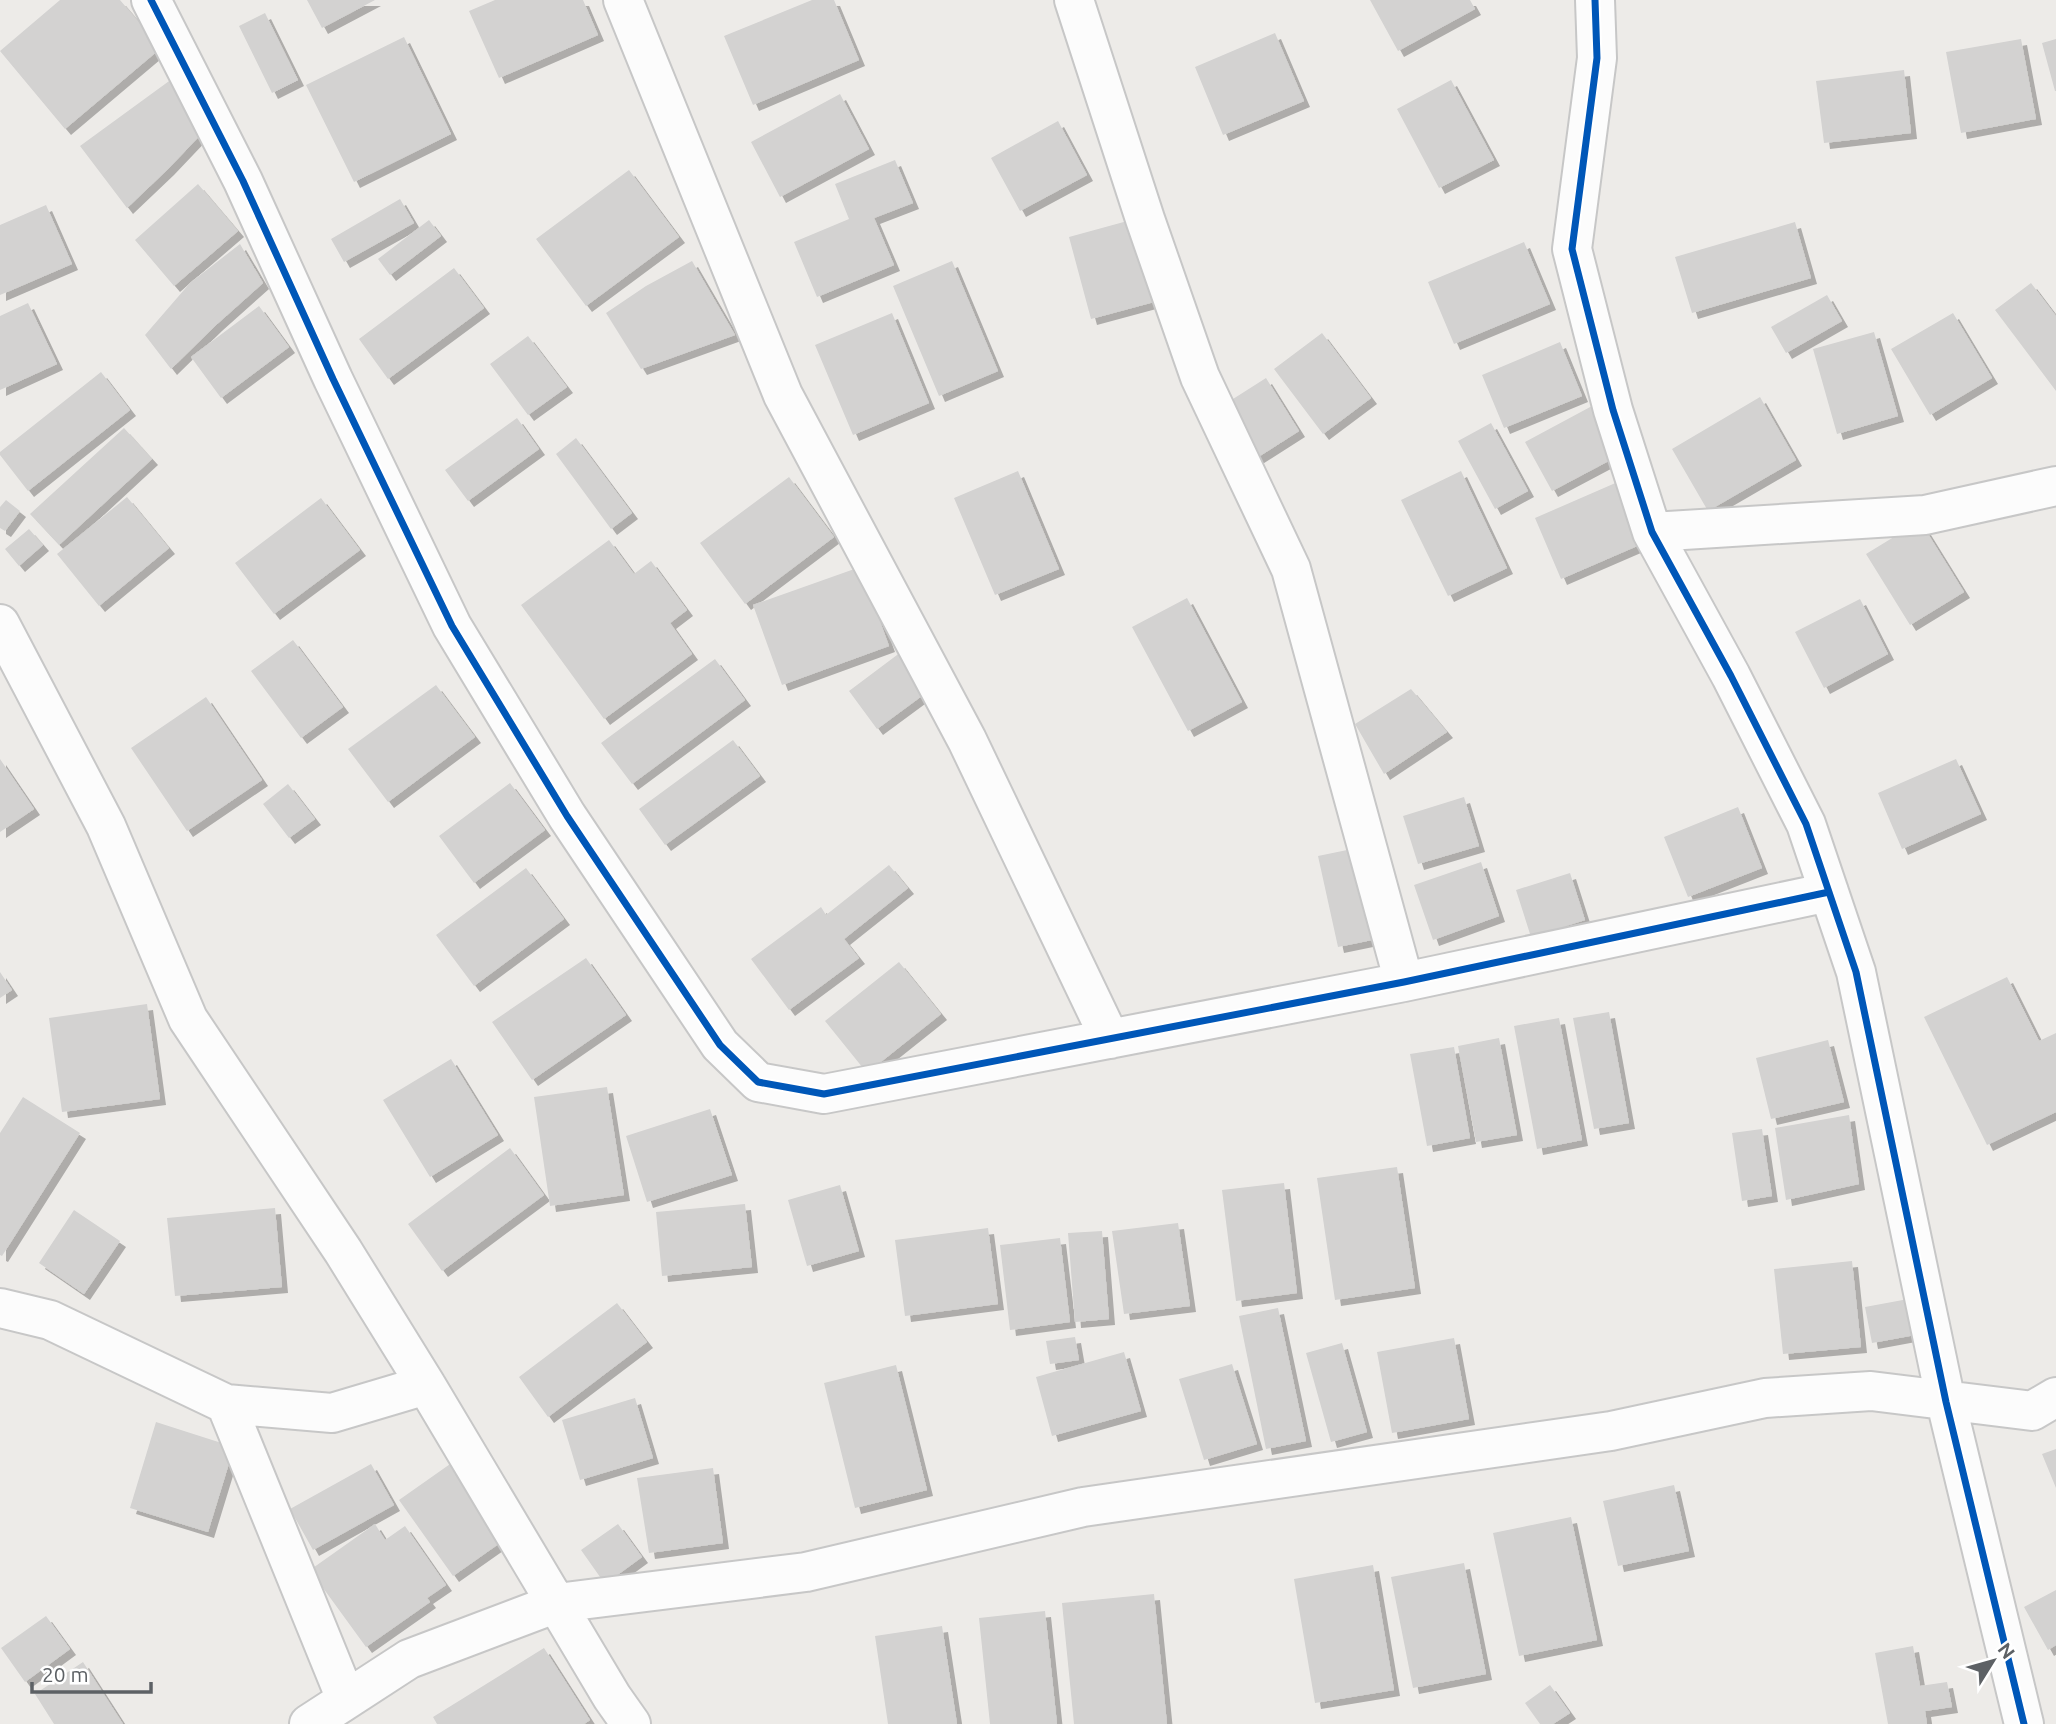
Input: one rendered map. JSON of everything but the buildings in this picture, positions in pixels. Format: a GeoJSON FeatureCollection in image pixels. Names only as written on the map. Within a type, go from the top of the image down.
{"type":"FeatureCollection","features":[{"type":"Feature","properties":{"kind":"street"},"geometry":{"type":"LineString","coordinates":[[151,0],[243,181],[327,366],[452,626],[567,816],[720,1045],[758,1082],[824,1094],[1404,982],[1829,892]]}},
{"type":"Feature","properties":{"kind":"street"},"geometry":{"type":"LineString","coordinates":[[623,0],[783,395],[967,740],[1110,1039]]}},
{"type":"Feature","properties":{"kind":"street"},"geometry":{"type":"LineString","coordinates":[[1073,0],[1144,219],[1200,377],[1291,569],[1404,982]]}},
{"type":"Feature","properties":{"kind":"street"},"geometry":{"type":"LineString","coordinates":[[1595,0],[1597,58],[1572,249],[1613,410],[1652,532],[1731,676],[1806,824],[1856,972],[1947,1402],[2024,1724]]}},
{"type":"Feature","properties":{"kind":"street"},"geometry":{"type":"LineString","coordinates":[[1652,532],[1925,515],[2056,486]]}},
{"type":"Feature","properties":{"kind":"street"},"geometry":{"type":"LineString","coordinates":[[0,624],[106,826],[188,1019],[343,1251],[612,1697],[631,1724]]}},
{"type":"Feature","properties":{"kind":"street"},"geometry":{"type":"LineString","coordinates":[[0,1308],[50,1320],[226,1404],[332,1413],[426,1385]]}},
{"type":"Feature","properties":{"kind":"street"},"geometry":{"type":"LineString","coordinates":[[309,1724],[409,1659],[557,1604],[806,1572],[1083,1507],[1611,1431],[1765,1398],[1871,1391],[2032,1411],[2056,1397]]}},
{"type":"Feature","properties":{"kind":"street"},"geometry":{"type":"LineString","coordinates":[[226,1404],[346,1699]]}},
{"type":"Feature","properties":{"kind":"cycle path"},"geometry":{"type":"LineString","coordinates":[[151,0],[243,181],[333,379],[452,626],[567,816],[720,1045],[758,1082],[824,1094],[1404,982],[1829,892]]}},
{"type":"Feature","properties":{"kind":"cycle path"},"geometry":{"type":"LineString","coordinates":[[1595,0],[1597,58],[1572,249],[1613,410],[1652,532],[1731,676],[1806,824],[1856,972],[1946,1402],[2024,1724]]}}]}
